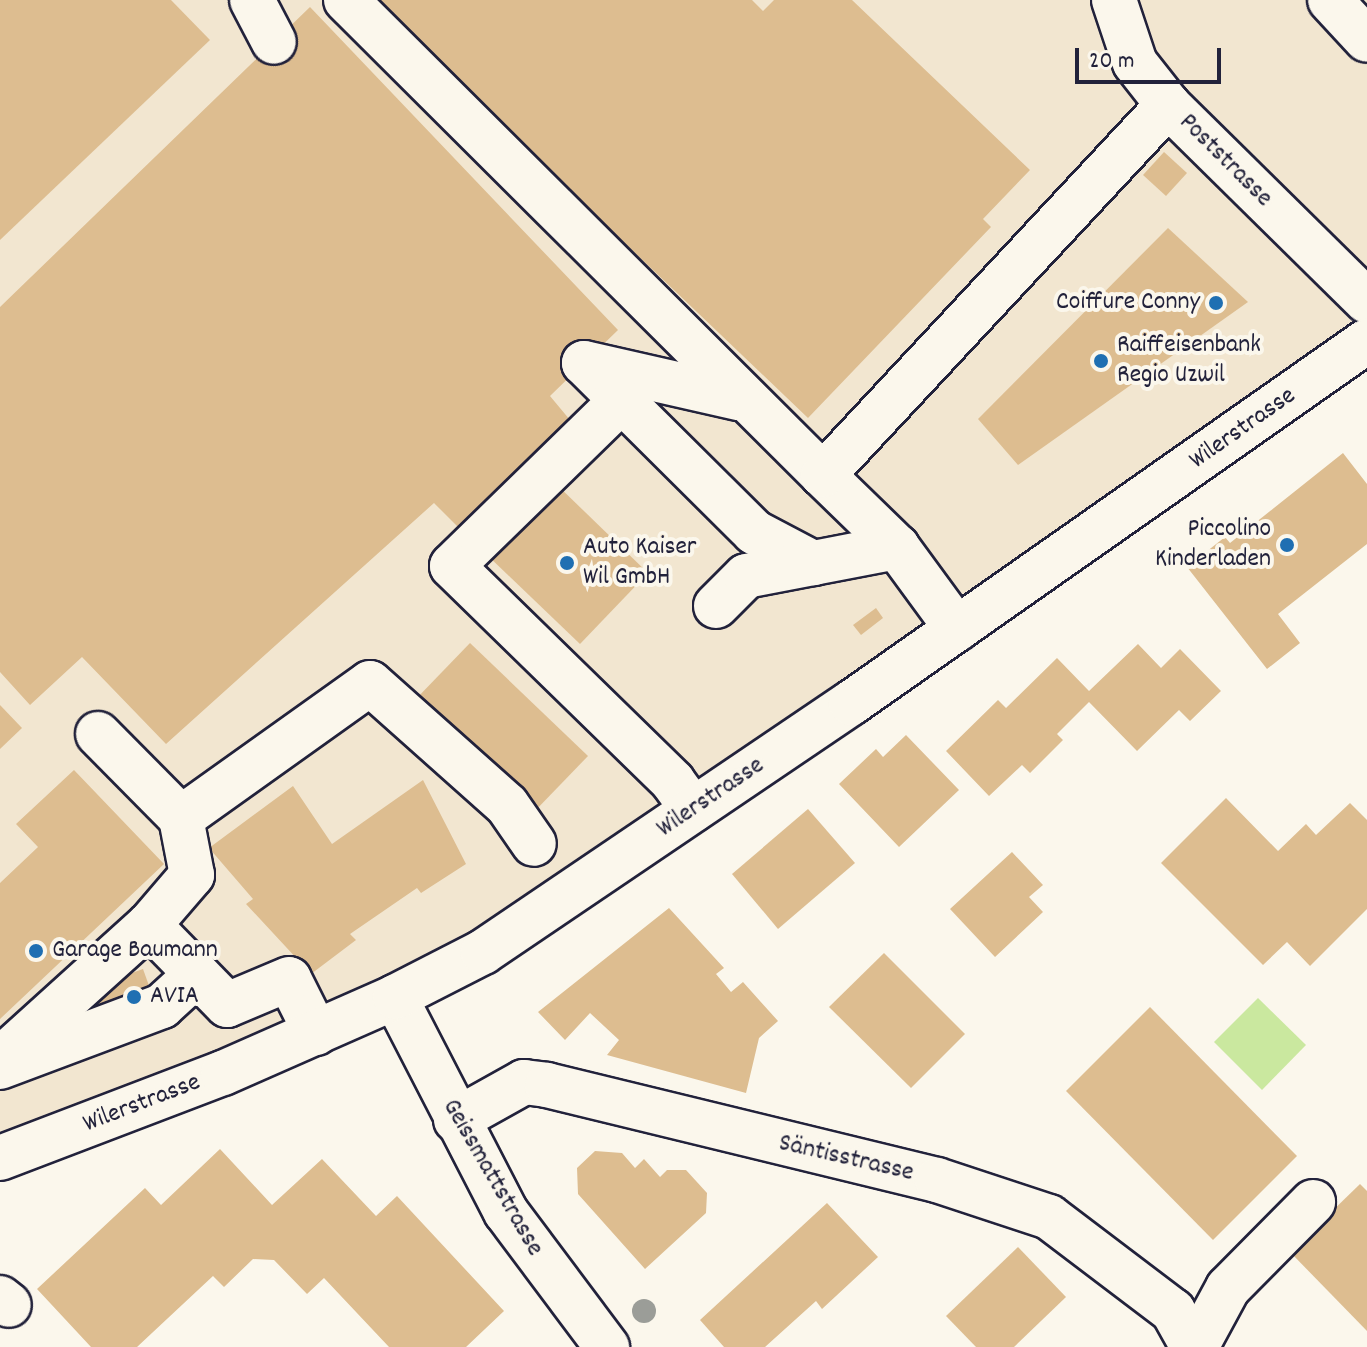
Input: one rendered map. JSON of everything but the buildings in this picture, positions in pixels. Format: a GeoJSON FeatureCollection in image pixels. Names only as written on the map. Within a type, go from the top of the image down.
{"type":"FeatureCollection","features":[{"type":"Feature","properties":{"kind":"street"},"geometry":{"type":"LineString","coordinates":[[252,0],[274,42]]}},
{"type":"Feature","properties":{"kind":"street"},"geometry":{"type":"LineString","coordinates":[[346,0],[743,399],[897,547],[957,629]]}},
{"type":"Feature","properties":{"kind":"street","name":"Poststrasse"},"geometry":{"type":"LineString","coordinates":[[1114,0],[1135,63],[1168,105],[1367,301]]}},
{"type":"Feature","properties":{"kind":"street"},"geometry":{"type":"LineString","coordinates":[[1330,0],[1367,40]]}},
{"type":"Feature","properties":{"kind":"street"},"geometry":{"type":"LineString","coordinates":[[823,475],[1168,105]]}},
{"type":"Feature","properties":{"kind":"street","name":"Wilerstrasse"},"geometry":{"type":"LineString","coordinates":[[0,1158],[316,1033],[483,952],[957,629],[1367,341]]}},
{"type":"Feature","properties":{"kind":"street"},"geometry":{"type":"LineString","coordinates":[[743,399],[584,363],[754,532],[813,563]]}},
{"type":"Feature","properties":{"kind":"street"},"geometry":{"type":"LineString","coordinates":[[621,401],[452,566],[615,712],[693,810]]}},
{"type":"Feature","properties":{"kind":"street"},"geometry":{"type":"LineString","coordinates":[[716,606],[746,576],[897,547]]}},
{"type":"Feature","properties":{"kind":"street"},"geometry":{"type":"LineString","coordinates":[[181,818],[370,683],[507,805],[569,896]]}},
{"type":"Feature","properties":{"kind":"street"},"geometry":{"type":"LineString","coordinates":[[0,1059],[149,925],[192,875],[181,818],[98,734]]}},
{"type":"Feature","properties":{"kind":"street"},"geometry":{"type":"LineString","coordinates":[[423,765],[490,824],[534,844]]}},
{"type":"Feature","properties":{"kind":"street"},"geometry":{"type":"LineString","coordinates":[[149,925],[227,1005],[289,979],[316,1033]]}},
{"type":"Feature","properties":{"kind":"street"},"geometry":{"type":"LineString","coordinates":[[0,1067],[162,1006],[197,974]]}},
{"type":"Feature","properties":{"kind":"street","name":"Geissmattstrasse"},"geometry":{"type":"LineString","coordinates":[[395,997],[506,1212],[607,1347]]}},
{"type":"Feature","properties":{"kind":"street","name":"Säntisstrasse"},"geometry":{"type":"LineString","coordinates":[[456,1120],[524,1082],[937,1180],[1049,1217],[1173,1311],[1194,1347]]}},
{"type":"Feature","properties":{"kind":"street"},"geometry":{"type":"LineString","coordinates":[[1194,1347],[1228,1288],[1313,1202]]}},
{"type":"Feature","properties":{"kind":"shaded area"},"geometry":{"type":"Polygon","coordinates":[[[0,0],[1367,0],[1367,341],[569,896],[0,1158],[0,0]]]}},
{"type":"Feature","properties":{"kind":"green space"},"geometry":{"type":"Polygon","coordinates":[[[1258,998],[1306,1045],[1262,1090],[1214,1042],[1258,998]]]}},
{"type":"Feature","properties":{"kind":"place","name":"Coiffure Conny"},"geometry":{"type":"Point","coordinates":[1216,303]}},
{"type":"Feature","properties":{"kind":"place","name":"Raiffeisenbank Regio Uzwil"},"geometry":{"type":"Point","coordinates":[1101,361]}},
{"type":"Feature","properties":{"kind":"place","name":"Piccolino Kinderladen"},"geometry":{"type":"Point","coordinates":[1287,545]}},
{"type":"Feature","properties":{"kind":"place","name":"Auto Kaiser Wil GmbH"},"geometry":{"type":"Point","coordinates":[567,563]}},
{"type":"Feature","properties":{"kind":"place","name":"Garage Baumann"},"geometry":{"type":"Point","coordinates":[36,951]}},
{"type":"Feature","properties":{"kind":"place","name":"AVIA"},"geometry":{"type":"Point","coordinates":[134,997]}}]}
